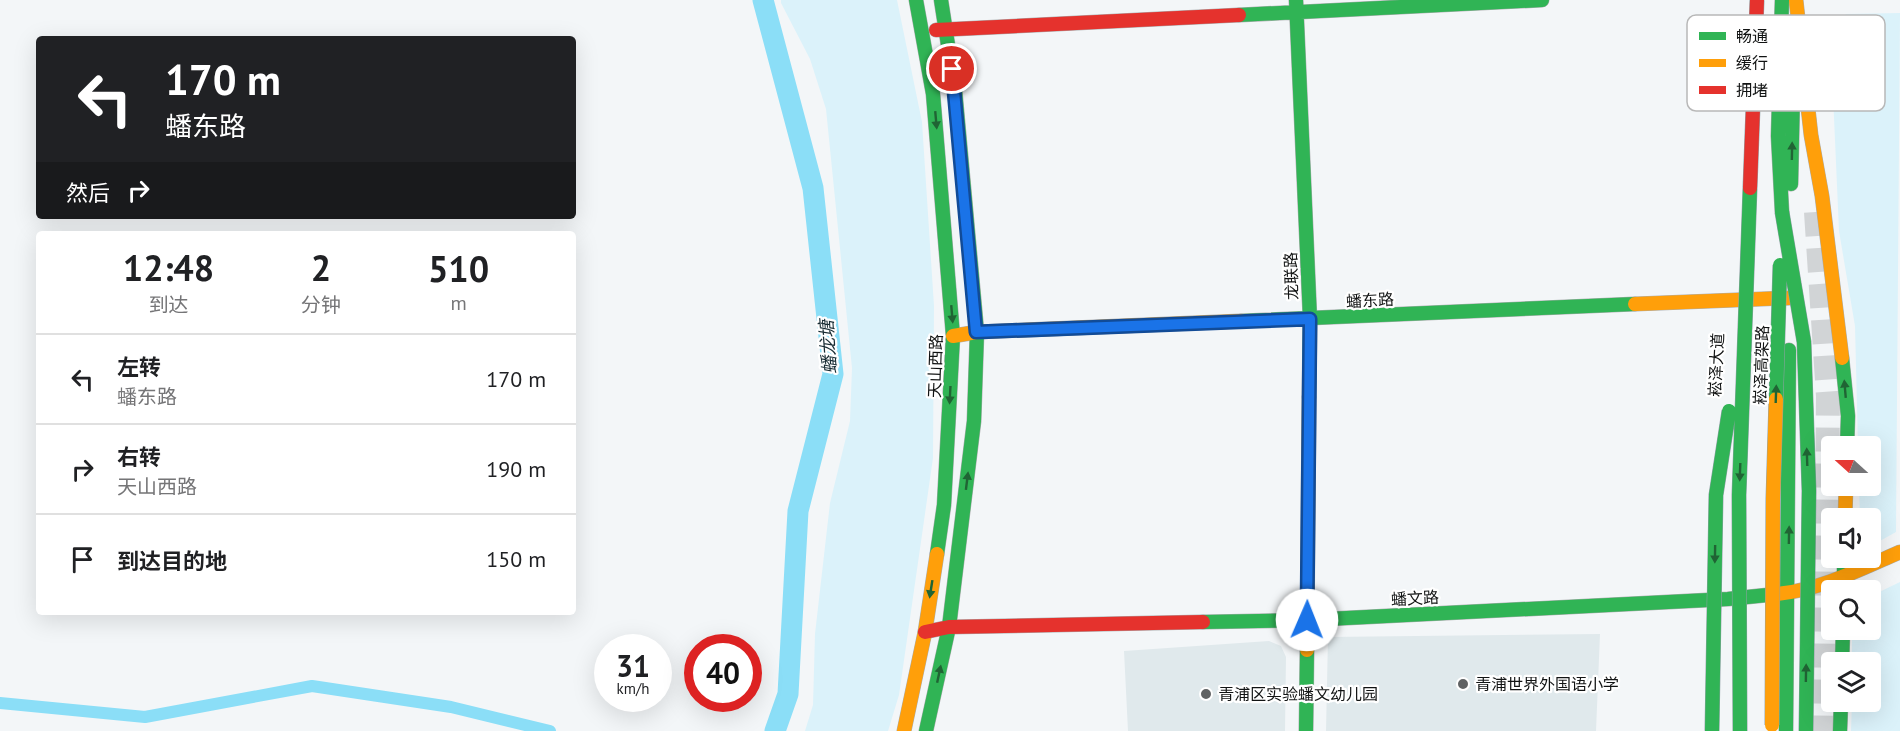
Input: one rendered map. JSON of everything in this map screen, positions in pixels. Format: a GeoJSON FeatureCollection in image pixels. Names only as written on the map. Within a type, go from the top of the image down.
{"type":"FeatureCollection","features":[{"type":"Feature","properties":{"kind":"main road","name":"天山西路"},"geometry":{"type":"LineString","coordinates":[[904,731],[925,632],[944,505],[953,336],[933,94],[916,0]]}},
{"type":"Feature","properties":{"kind":"main road"},"geometry":{"type":"LineString","coordinates":[[926,731],[949,627],[974,421],[976,332],[955,90],[941,0]]}},
{"type":"Feature","properties":{"kind":"main road"},"geometry":{"type":"LineString","coordinates":[[922,31],[1296,7],[1542,0]]}},
{"type":"Feature","properties":{"kind":"main road","name":"崧泽大道"},"geometry":{"type":"LineString","coordinates":[[1746,0],[1746,15]]}},
{"type":"Feature","properties":{"kind":"main road","name":"崧泽高架路"},"geometry":{"type":"LineString","coordinates":[[1756,15],[1757,0]]}},
{"type":"Feature","properties":{"kind":"main road","name":"崧泽高架路"},"geometry":{"type":"LineString","coordinates":[[1782,0],[1782,15]]}},
{"type":"Feature","properties":{"kind":"main road"},"geometry":{"type":"LineString","coordinates":[[1795,0],[1795,15]]}},
{"type":"Feature","properties":{"kind":"main road"},"geometry":{"type":"LineString","coordinates":[[1795,0],[1797,15]]}},
{"type":"Feature","properties":{"kind":"main road","name":"龙联路"},"geometry":{"type":"LineString","coordinates":[[1296,7],[1310,319],[1306,731]]}},
{"type":"Feature","properties":{"kind":"main road","name":"崧泽大道"},"geometry":{"type":"LineString","coordinates":[[1730,731],[1727,494],[1741,304],[1744,111]]}},
{"type":"Feature","properties":{"kind":"main road","name":"崧泽高架路"},"geometry":{"type":"LineString","coordinates":[[1740,731],[1741,304],[1751,111]]}},
{"type":"Feature","properties":{"kind":"main road","name":"崧泽高架路"},"geometry":{"type":"LineString","coordinates":[[1772,729],[1773,499],[1782,212],[1779,111]]}},
{"type":"Feature","properties":{"kind":"main road"},"geometry":{"type":"LineString","coordinates":[[1786,731],[1788,298],[1792,111]]}},
{"type":"Feature","properties":{"kind":"main road"},"geometry":{"type":"LineString","coordinates":[[1808,111],[1838,312],[1848,416],[1847,436]]}},
{"type":"Feature","properties":{"kind":"main road"},"geometry":{"type":"LineString","coordinates":[[1782,212],[1803,342],[1809,491],[1806,731]]}},
{"type":"Feature","properties":{"kind":"main road","name":"蟠东路"},"geometry":{"type":"LineString","coordinates":[[953,336],[976,332],[1741,304],[1788,298]]}},
{"type":"Feature","properties":{"kind":"main road"},"geometry":{"type":"LineString","coordinates":[[1712,731],[1716,495],[1741,304]]}},
{"type":"Feature","properties":{"kind":"main road","name":"蟠文路"},"geometry":{"type":"LineString","coordinates":[[1851,580],[1900,552]]}},
{"type":"Feature","properties":{"kind":"main road","name":"蟠文路"},"geometry":{"type":"LineString","coordinates":[[925,632],[949,627],[1307,620],[1728,599],[1821,588]]}},
{"type":"Feature","properties":{"kind":"main road"},"geometry":{"type":"LineString","coordinates":[[1700,731],[1706,682],[1728,599]]}},
{"type":"Feature","properties":{"kind":"main road"},"geometry":{"type":"LineString","coordinates":[[1840,731],[1841,712]]}},
{"type":"Feature","properties":{"kind":"shaded area"},"geometry":{"type":"Polygon","coordinates":[[[781,0],[897,0],[922,122],[934,306],[933,458],[899,695],[888,731],[805,731],[813,705],[815,634],[830,503],[850,421],[852,368],[826,109],[810,59],[781,0]]]}},
{"type":"Feature","properties":{"kind":"shaded area"},"geometry":{"type":"Polygon","coordinates":[[[1900,13],[1896,532],[1881,540],[1881,508],[1860,508],[1859,496],[1881,496],[1881,436],[1858,436],[1855,326],[1839,231],[1834,111],[1885,111],[1885,15],[1845,15],[1900,13]]]}},
{"type":"Feature","properties":{"kind":"shaded area"},"geometry":{"type":"Polygon","coordinates":[[[1900,582],[1900,731],[1851,731],[1852,712],[1881,712],[1881,652],[1852,652],[1852,640],[1881,640],[1881,591],[1900,582]]]}},
{"type":"Feature","properties":{"kind":"shaded area","name":"青浦世界外国语小学"},"geometry":{"type":"Polygon","coordinates":[[[1600,634],[1596,731],[1326,731],[1328,637],[1600,634]]]}},
{"type":"Feature","properties":{"kind":"shaded area","name":"青浦区实验蟠文幼儿园"},"geometry":{"type":"Polygon","coordinates":[[[1269,641],[1281,646],[1286,657],[1285,731],[1128,731],[1124,651],[1269,641]]]}},
{"type":"Feature","properties":{"kind":"waterway","name":"蟠龙塘"},"geometry":{"type":"LineString","coordinates":[[763,0],[813,188],[833,374],[798,511],[788,694],[775,731]]}},
{"type":"Feature","properties":{"kind":"waterway"},"geometry":{"type":"LineString","coordinates":[[0,703],[145,717],[312,686],[451,707],[550,731]]}},
{"type":"Feature","properties":{"kind":"tunnel"},"geometry":{"type":"LineString","coordinates":[[1816,212],[1828,396],[1825,731]]}},
{"type":"Feature","properties":{"kind":"traffic: fast"},"geometry":{"type":"LineString","coordinates":[[916,0],[933,94],[953,336],[944,505],[937,554]]}},
{"type":"Feature","properties":{"kind":"traffic: fast"},"geometry":{"type":"LineString","coordinates":[[926,731],[949,627],[974,421],[977,332],[955,90],[941,0]]}},
{"type":"Feature","properties":{"kind":"traffic: fast"},"geometry":{"type":"LineString","coordinates":[[1296,0],[1310,319],[1309,397]]}},
{"type":"Feature","properties":{"kind":"traffic: fast"},"geometry":{"type":"LineString","coordinates":[[1239,15],[1542,0]]}},
{"type":"Feature","properties":{"kind":"traffic: fast"},"geometry":{"type":"LineString","coordinates":[[1782,0],[1782,15]]}},
{"type":"Feature","properties":{"kind":"traffic: fast"},"geometry":{"type":"LineString","coordinates":[[1779,111],[1782,212]]}},
{"type":"Feature","properties":{"kind":"traffic: fast"},"geometry":{"type":"LineString","coordinates":[[1791,184],[1793,111]]}},
{"type":"Feature","properties":{"kind":"traffic: fast"},"geometry":{"type":"LineString","coordinates":[[1740,731],[1739,495],[1750,188]]}},
{"type":"Feature","properties":{"kind":"traffic: fast"},"geometry":{"type":"LineString","coordinates":[[1782,212],[1804,342],[1809,491],[1806,731]]}},
{"type":"Feature","properties":{"kind":"traffic: fast"},"geometry":{"type":"LineString","coordinates":[[1776,399],[1780,265]]}},
{"type":"Feature","properties":{"kind":"traffic: fast"},"geometry":{"type":"LineString","coordinates":[[1241,321],[1635,304]]}},
{"type":"Feature","properties":{"kind":"traffic: fast"},"geometry":{"type":"LineString","coordinates":[[1786,731],[1789,350]]}},
{"type":"Feature","properties":{"kind":"traffic: fast"},"geometry":{"type":"LineString","coordinates":[[1842,358],[1848,416],[1847,436]]}},
{"type":"Feature","properties":{"kind":"traffic: fast"},"geometry":{"type":"LineString","coordinates":[[1712,731],[1716,495],[1729,411]]}},
{"type":"Feature","properties":{"kind":"traffic: fast"},"geometry":{"type":"LineString","coordinates":[[1844,568],[1844,580]]}},
{"type":"Feature","properties":{"kind":"traffic: fast"},"geometry":{"type":"LineString","coordinates":[[1203,622],[1307,620],[1728,599],[1777,594]]}},
{"type":"Feature","properties":{"kind":"traffic: fast"},"geometry":{"type":"LineString","coordinates":[[1842,652],[1843,640]]}},
{"type":"Feature","properties":{"kind":"traffic: fast"},"geometry":{"type":"LineString","coordinates":[[1306,731],[1307,650]]}},
{"type":"Feature","properties":{"kind":"traffic: fast"},"geometry":{"type":"LineString","coordinates":[[1840,731],[1841,712]]}},
{"type":"Feature","properties":{"kind":"traffic: slow"},"geometry":{"type":"LineString","coordinates":[[1796,0],[1798,15]]}},
{"type":"Feature","properties":{"kind":"traffic: slow"},"geometry":{"type":"LineString","coordinates":[[1808,111],[1822,196],[1842,358]]}},
{"type":"Feature","properties":{"kind":"traffic: slow"},"geometry":{"type":"LineString","coordinates":[[1635,304],[1789,298]]}},
{"type":"Feature","properties":{"kind":"traffic: slow"},"geometry":{"type":"LineString","coordinates":[[953,336],[977,332],[1241,321]]}},
{"type":"Feature","properties":{"kind":"traffic: slow"},"geometry":{"type":"LineString","coordinates":[[1307,650],[1309,397]]}},
{"type":"Feature","properties":{"kind":"traffic: slow"},"geometry":{"type":"LineString","coordinates":[[1772,725],[1776,399]]}},
{"type":"Feature","properties":{"kind":"traffic: slow"},"geometry":{"type":"LineString","coordinates":[[1845,508],[1846,496]]}},
{"type":"Feature","properties":{"kind":"traffic: slow"},"geometry":{"type":"LineString","coordinates":[[1777,594],[1825,583],[1900,552]]}},
{"type":"Feature","properties":{"kind":"traffic: slow"},"geometry":{"type":"LineString","coordinates":[[904,731],[925,632],[937,554]]}},
{"type":"Feature","properties":{"kind":"traffic: jam"},"geometry":{"type":"LineString","coordinates":[[1756,15],[1757,0]]}},
{"type":"Feature","properties":{"kind":"traffic: jam"},"geometry":{"type":"LineString","coordinates":[[936,30],[1239,15]]}},
{"type":"Feature","properties":{"kind":"traffic: jam"},"geometry":{"type":"LineString","coordinates":[[1750,188],[1753,111]]}},
{"type":"Feature","properties":{"kind":"traffic: jam"},"geometry":{"type":"LineString","coordinates":[[925,632],[949,627],[1203,622]]}},
{"type":"Feature","properties":{"kind":"place","name":"青浦世界外国语小学"},"geometry":{"type":"Point","coordinates":[1463,684]}},
{"type":"Feature","properties":{"kind":"place","name":"青浦区实验蟠文幼儿园"},"geometry":{"type":"Point","coordinates":[1206,694]}},
{"type":"Feature","properties":{"kind":"route"},"geometry":{"type":"LineString","coordinates":[[952,69],[976,332],[1310,319],[1307,620]]}}]}
